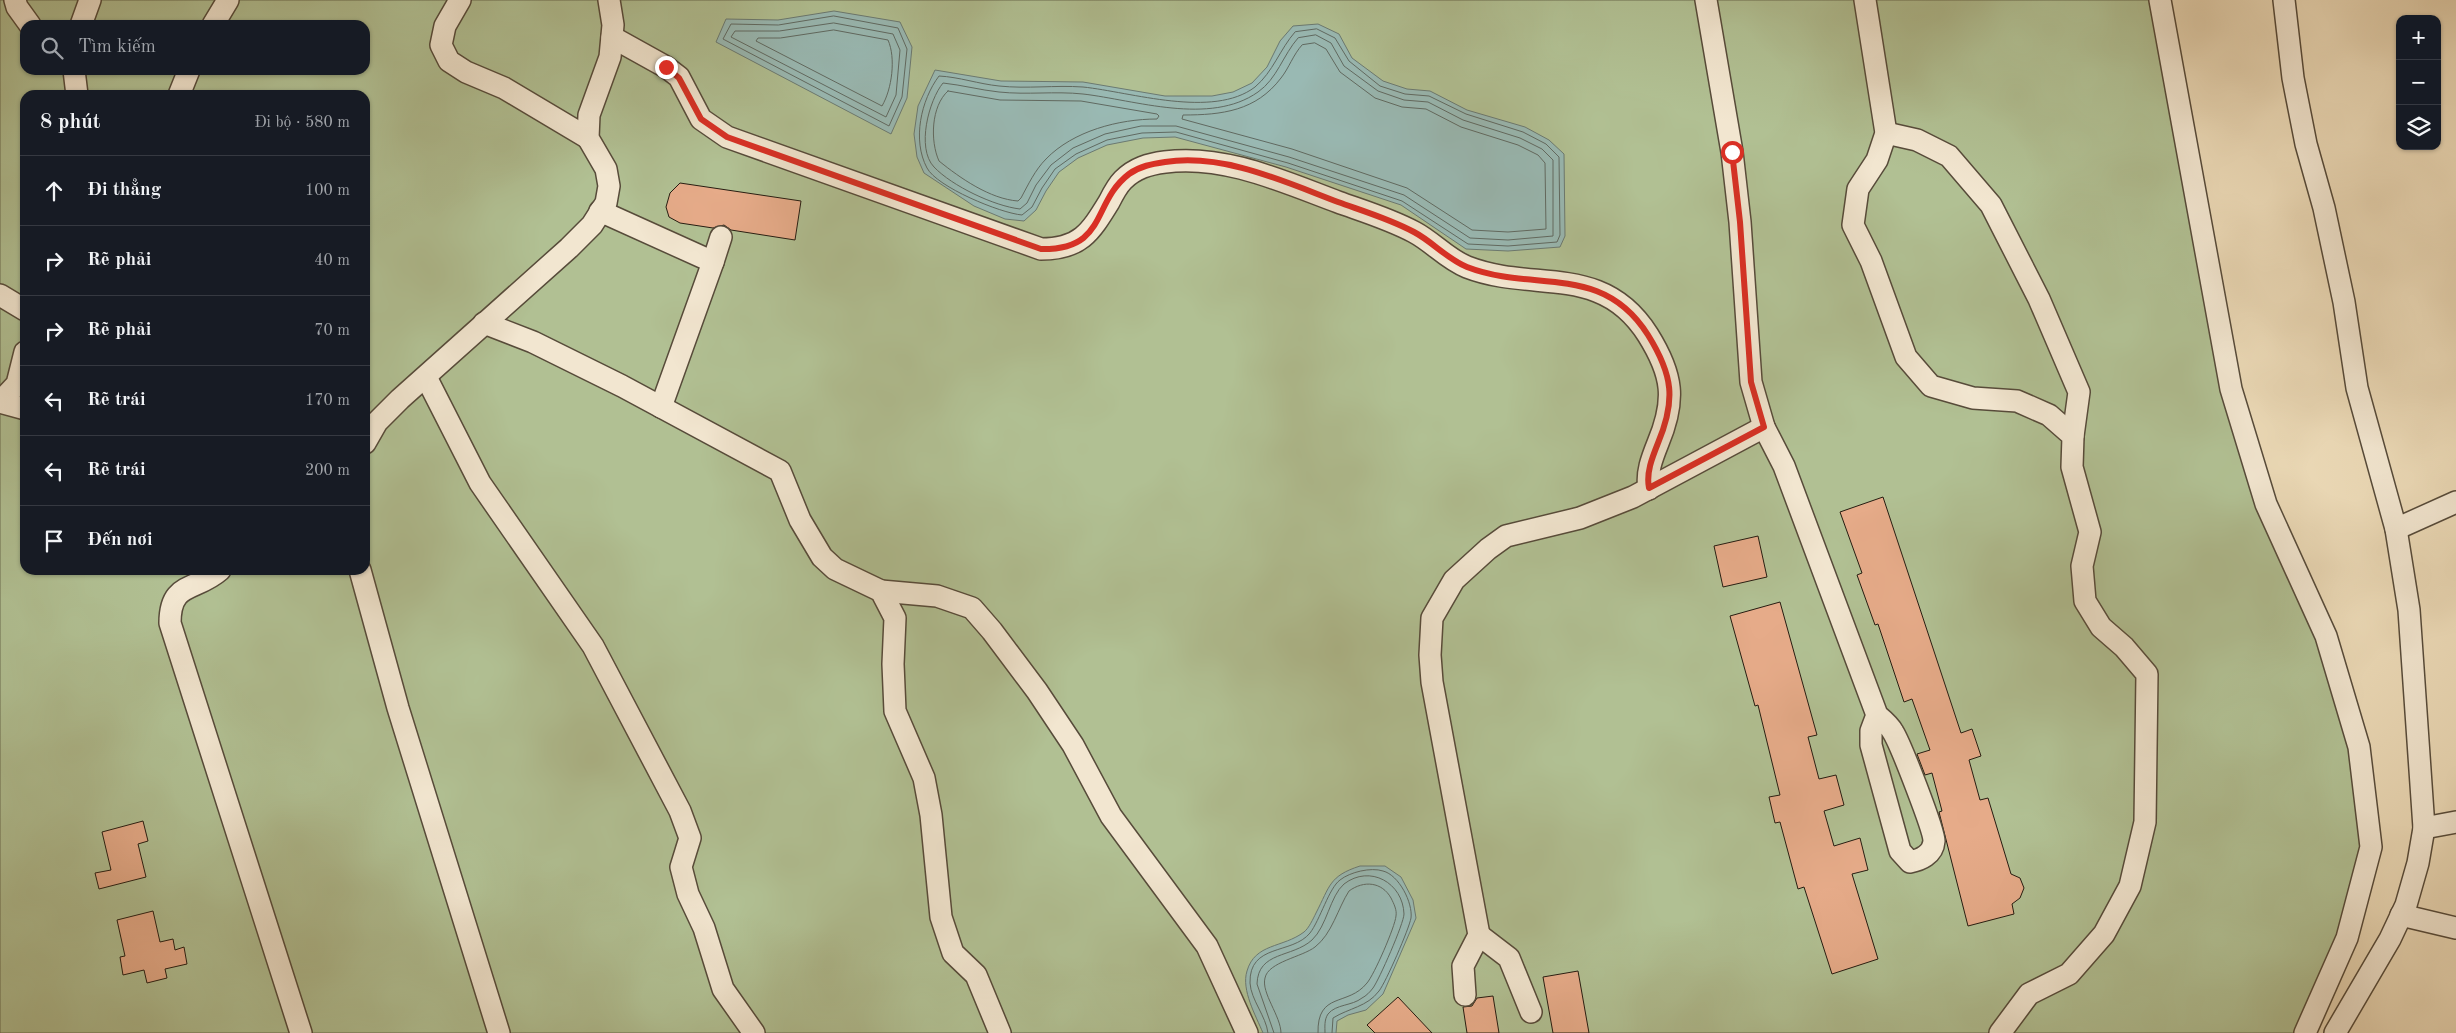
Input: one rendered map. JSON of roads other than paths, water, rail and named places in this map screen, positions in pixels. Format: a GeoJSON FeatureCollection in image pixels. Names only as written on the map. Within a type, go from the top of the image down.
{"type":"FeatureCollection","features":[{"type":"Feature","properties":{"kind":"street"},"geometry":{"type":"LineString","coordinates":[[15,0],[17,7],[26,20]]}},
{"type":"Feature","properties":{"kind":"street"},"geometry":{"type":"LineString","coordinates":[[83,20],[90,0]]}},
{"type":"Feature","properties":{"kind":"street"},"geometry":{"type":"LineString","coordinates":[[216,20],[228,0]]}},
{"type":"Feature","properties":{"kind":"street"},"geometry":{"type":"LineString","coordinates":[[370,434],[377,422],[400,399],[570,248],[592,225],[606,203],[609,186],[606,169],[588,138],[504,88],[466,72],[449,61],[441,45],[445,26],[460,0]]}},
{"type":"Feature","properties":{"kind":"street"},"geometry":{"type":"LineString","coordinates":[[588,138],[589,114],[610,57],[612,37],[610,0]]}},
{"type":"Feature","properties":{"kind":"street"},"geometry":{"type":"LineString","coordinates":[[1706,0],[1732,152],[1740,222],[1751,382],[1764,427],[1784,466],[1878,715],[1893,731],[1930,824],[1934,841],[1931,850],[1922,860],[1910,862],[1900,850],[1871,745],[1871,731],[1878,715]]}},
{"type":"Feature","properties":{"kind":"street"},"geometry":{"type":"LineString","coordinates":[[1865,0],[1886,133],[1877,160],[1858,189],[1853,225],[1871,261],[1906,357],[1931,386],[1973,398],[2017,401],[2049,415],[2073,436]]}},
{"type":"Feature","properties":{"kind":"street"},"geometry":{"type":"LineString","coordinates":[[2160,0],[2231,388],[2266,504],[2326,636],[2359,747],[2371,847],[2347,938],[2305,1033]]}},
{"type":"Feature","properties":{"kind":"street"},"geometry":{"type":"LineString","coordinates":[[2288,0],[2293,78],[2306,144],[2324,208],[2342,293],[2357,388],[2396,529],[2409,610],[2424,828],[2418,863],[2401,915],[2390,939],[2335,1033]]}},
{"type":"Feature","properties":{"kind":"street"},"geometry":{"type":"LineString","coordinates":[[612,37],[666,67],[679,78],[701,119],[727,137],[1041,249],[1056,249],[1083,239],[1092,230],[1120,182],[1143,166],[1167,162],[1213,162],[1271,176],[1383,218],[1414,232],[1458,263],[1476,270],[1490,274],[1578,285],[1613,297],[1626,308],[1647,334],[1668,375],[1671,390],[1671,405],[1666,425],[1655,451],[1647,479],[1649,488]]}},
{"type":"Feature","properties":{"kind":"street"},"geometry":{"type":"LineString","coordinates":[[75,75],[76,90]]}},
{"type":"Feature","properties":{"kind":"street"},"geometry":{"type":"LineString","coordinates":[[180,90],[187,75]]}},
{"type":"Feature","properties":{"kind":"street"},"geometry":{"type":"LineString","coordinates":[[1886,133],[1918,140],[1949,156],[1991,205],[2039,298],[2079,392],[2073,436],[2072,467],[2090,532],[2082,566],[2085,601],[2101,627],[2124,647],[2147,674],[2145,822],[2130,886],[2104,934],[2069,974],[2029,994],[2000,1033]]}},
{"type":"Feature","properties":{"kind":"street"},"geometry":{"type":"LineString","coordinates":[[600,211],[712,262]]}},
{"type":"Feature","properties":{"kind":"street"},"geometry":{"type":"LineString","coordinates":[[661,407],[721,238]]}},
{"type":"Feature","properties":{"kind":"street"},"geometry":{"type":"LineString","coordinates":[[0,295],[20,307]]}},
{"type":"Feature","properties":{"kind":"street"},"geometry":{"type":"LineString","coordinates":[[484,323],[533,342],[661,407],[780,471],[800,520],[822,557],[835,569],[881,591],[937,596],[972,608],[992,631],[1037,691],[1073,745],[1111,816],[1207,946],[1247,1033]]}},
{"type":"Feature","properties":{"kind":"street"},"geometry":{"type":"LineString","coordinates":[[20,361],[8,382],[0,402],[20,408]]}},
{"type":"Feature","properties":{"kind":"street"},"geometry":{"type":"LineString","coordinates":[[426,377],[480,483],[593,646],[680,811],[690,838],[681,867],[688,894],[704,928],[723,990],[754,1033]]}},
{"type":"Feature","properties":{"kind":"street"},"geometry":{"type":"LineString","coordinates":[[1466,995],[1463,966],[1480,935],[1432,682],[1430,655],[1432,618],[1454,580],[1472,562],[1506,536],[1580,518],[1649,488],[1764,427]]}},
{"type":"Feature","properties":{"kind":"street"},"geometry":{"type":"LineString","coordinates":[[2396,529],[2456,502]]}},
{"type":"Feature","properties":{"kind":"street"},"geometry":{"type":"LineString","coordinates":[[212,575],[179,593],[170,607],[170,623],[301,1033]]}},
{"type":"Feature","properties":{"kind":"street"},"geometry":{"type":"LineString","coordinates":[[361,575],[398,708],[499,1033]]}},
{"type":"Feature","properties":{"kind":"street"},"geometry":{"type":"LineString","coordinates":[[881,591],[895,618],[893,664],[895,711],[924,778],[941,917],[953,953],[976,975],[1000,1033]]}},
{"type":"Feature","properties":{"kind":"street"},"geometry":{"type":"LineString","coordinates":[[2424,828],[2456,822]]}},
{"type":"Feature","properties":{"kind":"street"},"geometry":{"type":"LineString","coordinates":[[2401,915],[2456,928]]}},
{"type":"Feature","properties":{"kind":"street"},"geometry":{"type":"LineString","coordinates":[[1480,935],[1509,958],[1530,1012]]}},
{"type":"Feature","properties":{"kind":"water"},"geometry":{"type":"Polygon","coordinates":[[[834,11],[900,22],[912,47],[907,98],[891,134],[716,42],[726,19],[778,20],[834,11]]]}},
{"type":"Feature","properties":{"kind":"water"},"geometry":{"type":"Polygon","coordinates":[[[1318,24],[1339,34],[1352,58],[1383,81],[1407,89],[1430,91],[1467,110],[1525,127],[1549,140],[1564,154],[1565,236],[1560,247],[1508,251],[1466,249],[1401,205],[1286,167],[1175,137],[1143,138],[1107,145],[1078,158],[1059,172],[1036,210],[1024,221],[1005,219],[974,206],[924,173],[917,157],[914,134],[918,106],[935,70],[1001,81],[1083,82],[1165,96],[1212,96],[1233,92],[1252,83],[1267,67],[1280,41],[1293,26],[1318,24]]]}},
{"type":"Feature","properties":{"kind":"water"},"geometry":{"type":"Polygon","coordinates":[[[1360,866],[1385,866],[1401,877],[1413,900],[1416,918],[1383,994],[1366,1010],[1348,1015],[1337,1021],[1336,1033],[1263,1033],[1250,1003],[1246,986],[1247,971],[1251,962],[1256,955],[1263,951],[1304,932],[1336,878],[1360,866]]]}}]}
